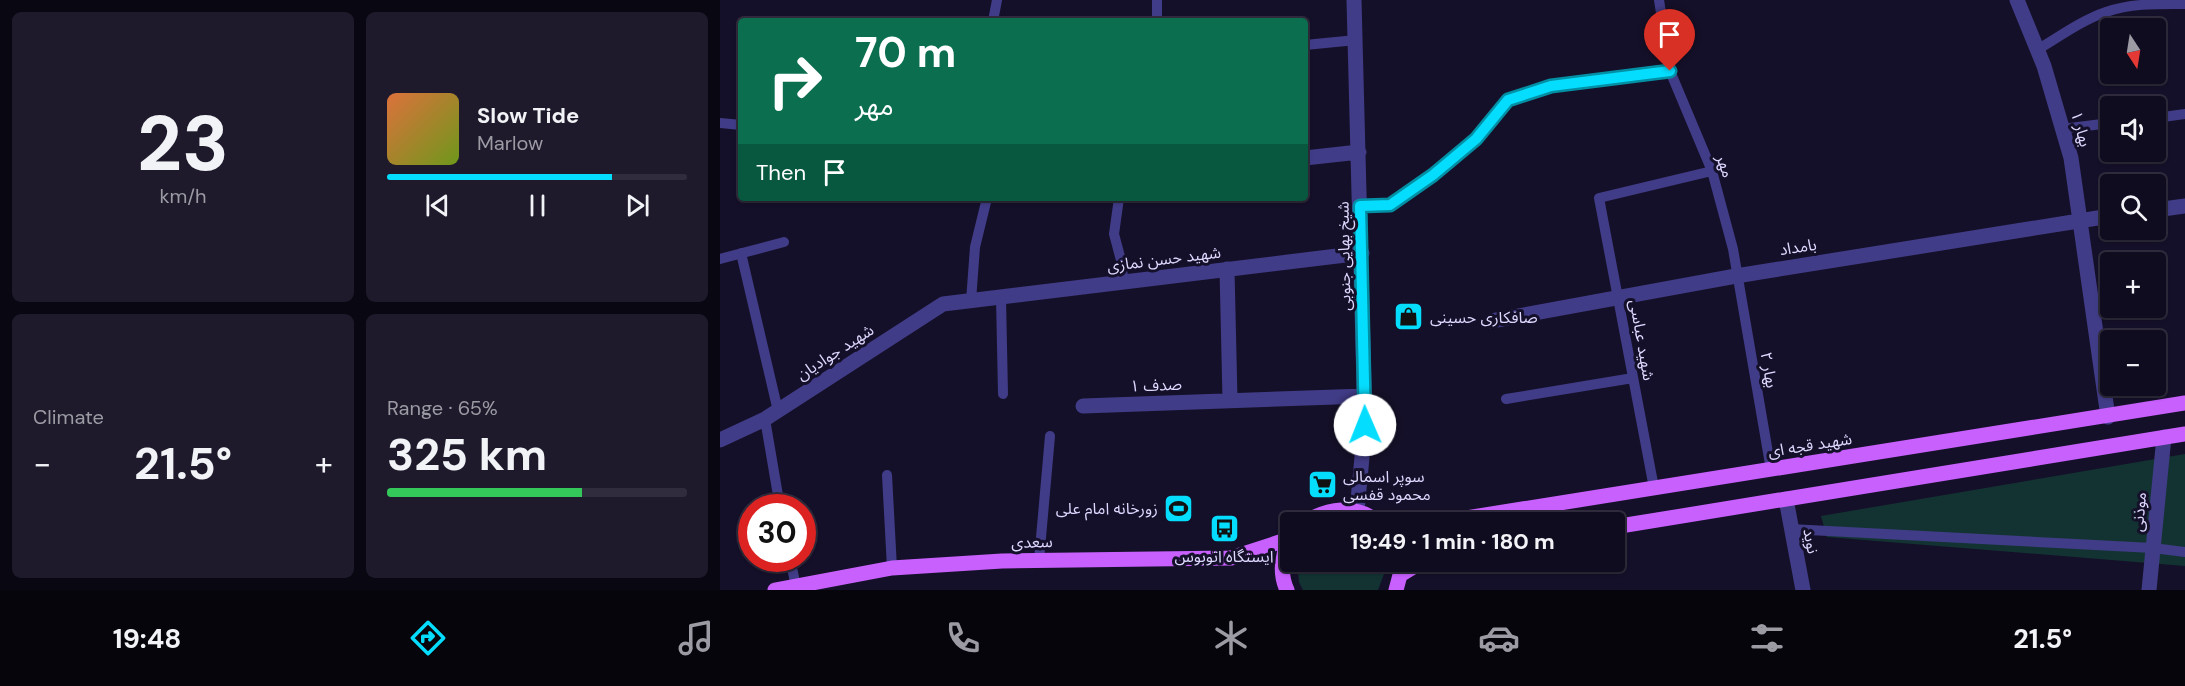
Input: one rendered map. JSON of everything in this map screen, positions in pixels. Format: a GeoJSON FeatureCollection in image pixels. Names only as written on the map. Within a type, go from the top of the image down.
{"type":"FeatureCollection","features":[{"type":"Feature","properties":{"kind":"main road","name":"شهید قجه ای"},"geometry":{"type":"LineString","coordinates":[[1504,512],[2185,403]]}},
{"type":"Feature","properties":{"kind":"main road"},"geometry":{"type":"LineString","coordinates":[[1625,525],[2185,434]]}},
{"type":"Feature","properties":{"kind":"main road"},"geometry":{"type":"LineString","coordinates":[[1326,512],[1337,509],[1357,511]]}},
{"type":"Feature","properties":{"kind":"main road","name":"سعدی"},"geometry":{"type":"LineString","coordinates":[[775,590],[796,588],[892,568],[1040,560],[1231,558],[1280,542]]}},
{"type":"Feature","properties":{"kind":"main road"},"geometry":{"type":"LineString","coordinates":[[1283,572],[1287,590]]}},
{"type":"Feature","properties":{"kind":"street","name":"شیخ بهایی جنوبی"},"geometry":{"type":"LineString","coordinates":[[1354,0],[1365,396],[1365,425],[1357,511]]}},
{"type":"Feature","properties":{"kind":"street","name":"بهار ۱"},"geometry":{"type":"LineString","coordinates":[[2017,0],[2037,50],[2071,158],[2108,417]]}},
{"type":"Feature","properties":{"kind":"street"},"geometry":{"type":"LineString","coordinates":[[1308,158],[1359,152]]}},
{"type":"Feature","properties":{"kind":"street"},"geometry":{"type":"LineString","coordinates":[[2166,209],[2185,206]]}},
{"type":"Feature","properties":{"kind":"street","name":"بامداد"},"geometry":{"type":"LineString","coordinates":[[1491,321],[1736,276],[2100,217]]}},
{"type":"Feature","properties":{"kind":"street","name":"شهید حسن نمازی"},"geometry":{"type":"LineString","coordinates":[[971,300],[1362,253]]}},
{"type":"Feature","properties":{"kind":"street"},"geometry":{"type":"LineString","coordinates":[[1227,269],[1230,400]]}},
{"type":"Feature","properties":{"kind":"street","name":"شهید جوادیان"},"geometry":{"type":"LineString","coordinates":[[720,440],[772,415],[943,304],[971,300]]}},
{"type":"Feature","properties":{"kind":"street","name":"صدف ۱"},"geometry":{"type":"LineString","coordinates":[[1083,406],[1365,396]]}},
{"type":"Feature","properties":{"kind":"street","name":"موذنی"},"geometry":{"type":"LineString","coordinates":[[2150,590],[2164,437]]}},
{"type":"Feature","properties":{"kind":"street","name":"نوید"},"geometry":{"type":"LineString","coordinates":[[1786,499],[1803,590]]}},
{"type":"Feature","properties":{"kind":"lane"},"geometry":{"type":"LineString","coordinates":[[994,18],[997,0]]}},
{"type":"Feature","properties":{"kind":"lane"},"geometry":{"type":"LineString","coordinates":[[1156,18],[1157,0]]}},
{"type":"Feature","properties":{"kind":"lane","name":"مهر"},"geometry":{"type":"LineString","coordinates":[[1659,0],[1670,71],[1712,171],[1733,249],[1736,276]]}},
{"type":"Feature","properties":{"kind":"lane"},"geometry":{"type":"LineString","coordinates":[[2037,50],[2106,12],[2139,5],[2185,4]]}},
{"type":"Feature","properties":{"kind":"lane"},"geometry":{"type":"LineString","coordinates":[[1308,45],[1356,40]]}},
{"type":"Feature","properties":{"kind":"lane"},"geometry":{"type":"LineString","coordinates":[[1360,206],[1390,205],[1433,175],[1476,139],[1508,100],[1551,86],[1670,71]]}},
{"type":"Feature","properties":{"kind":"lane"},"geometry":{"type":"LineString","coordinates":[[2166,117],[2185,114]]}},
{"type":"Feature","properties":{"kind":"lane"},"geometry":{"type":"LineString","coordinates":[[720,123],[738,125]]}},
{"type":"Feature","properties":{"kind":"lane"},"geometry":{"type":"LineString","coordinates":[[2062,129],[2100,124]]}},
{"type":"Feature","properties":{"kind":"lane","name":"شهید عباسی"},"geometry":{"type":"LineString","coordinates":[[1654,488],[1599,198],[1712,171]]}},
{"type":"Feature","properties":{"kind":"lane"},"geometry":{"type":"LineString","coordinates":[[971,300],[975,247],[986,201]]}},
{"type":"Feature","properties":{"kind":"lane"},"geometry":{"type":"LineString","coordinates":[[1119,201],[1114,234],[1122,264],[1123,282]]}},
{"type":"Feature","properties":{"kind":"lane"},"geometry":{"type":"LineString","coordinates":[[720,259],[784,242]]}},
{"type":"Feature","properties":{"kind":"lane"},"geometry":{"type":"LineString","coordinates":[[741,253],[772,415],[779,494]]}},
{"type":"Feature","properties":{"kind":"lane","name":"بهار ۲"},"geometry":{"type":"LineString","coordinates":[[1736,276],[1772,470]]}},
{"type":"Feature","properties":{"kind":"lane"},"geometry":{"type":"LineString","coordinates":[[1001,298],[1003,394]]}},
{"type":"Feature","properties":{"kind":"lane"},"geometry":{"type":"LineString","coordinates":[[1506,399],[1633,378]]}},
{"type":"Feature","properties":{"kind":"lane"},"geometry":{"type":"LineString","coordinates":[[1040,560],[1050,436]]}},
{"type":"Feature","properties":{"kind":"lane"},"geometry":{"type":"LineString","coordinates":[[887,475],[892,568]]}},
{"type":"Feature","properties":{"kind":"lane"},"geometry":{"type":"LineString","coordinates":[[1790,529],[2153,548],[2185,552]]}},
{"type":"Feature","properties":{"kind":"lane"},"geometry":{"type":"LineString","coordinates":[[793,572],[796,588]]}},
{"type":"Feature","properties":{"kind":"green space"},"geometry":{"type":"Polygon","coordinates":[[[2185,454],[2185,566],[1827,537],[1821,516],[2185,454]]]}},
{"type":"Feature","properties":{"kind":"green space"},"geometry":{"type":"Polygon","coordinates":[[[1298,572],[1384,572],[1378,590],[1303,590],[1298,572]]]}},
{"type":"Feature","properties":{"kind":"place","name":"صافکاری حسینی"},"geometry":{"type":"Point","coordinates":[1409,317]}},
{"type":"Feature","properties":{"kind":"place","name":"سوپر اسمالی محمود قفسی"},"geometry":{"type":"Point","coordinates":[1322,485]}},
{"type":"Feature","properties":{"kind":"place","name":"زورخانه امام علی"},"geometry":{"type":"Point","coordinates":[1179,508]}},
{"type":"Feature","properties":{"kind":"place","name":"ایستگاه اتوبوس"},"geometry":{"type":"Point","coordinates":[1224,528]}},
{"type":"Feature","properties":{"kind":"route"},"geometry":{"type":"LineString","coordinates":[[1365,425],[1360,206],[1390,205],[1433,175],[1476,139],[1508,100],[1551,86],[1670,71]]}}]}
